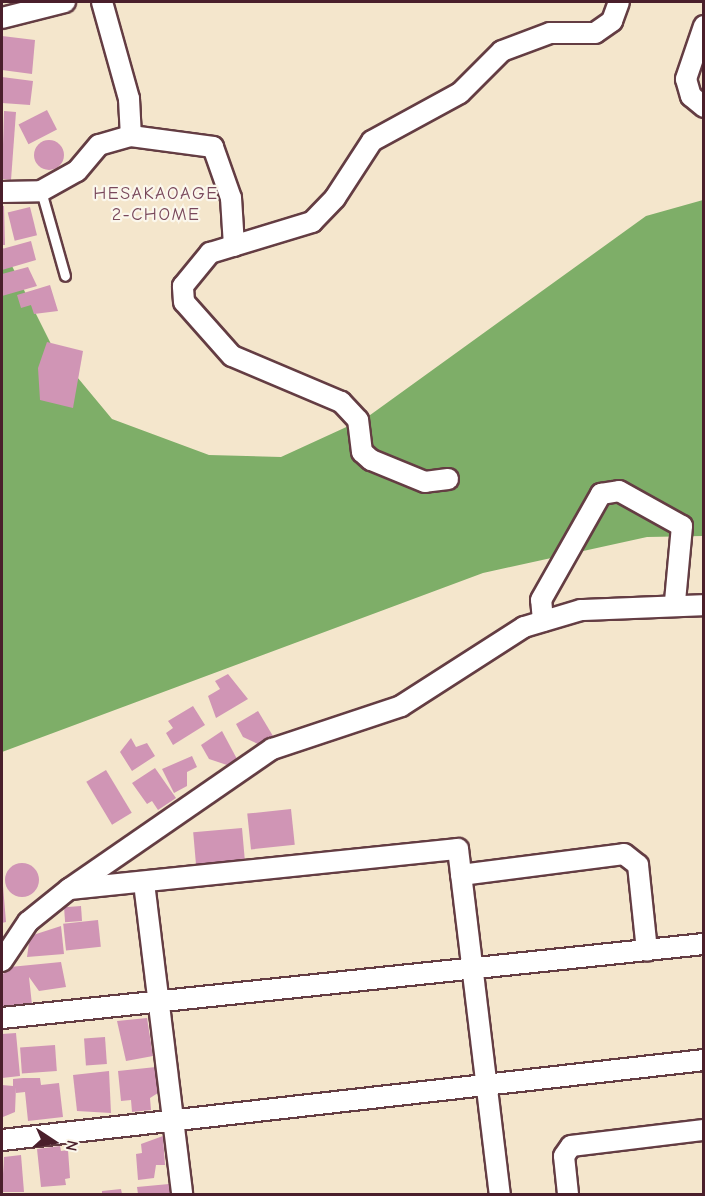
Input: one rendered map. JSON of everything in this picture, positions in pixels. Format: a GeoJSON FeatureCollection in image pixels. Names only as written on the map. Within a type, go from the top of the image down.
{"type":"FeatureCollection","features":[{"type":"Feature","properties":{"kind":"street"},"geometry":{"type":"LineString","coordinates":[[2,18],[65,2]]}},
{"type":"Feature","properties":{"kind":"street"},"geometry":{"type":"LineString","coordinates":[[102,2],[129,99],[130,136]]}},
{"type":"Feature","properties":{"kind":"street"},"geometry":{"type":"LineString","coordinates":[[448,479],[425,482],[371,460],[362,452],[358,420],[341,402],[231,356],[184,302],[183,286],[210,253],[312,222],[341,190],[372,141],[460,93],[502,51],[550,33],[599,32],[612,21],[620,2]]}},
{"type":"Feature","properties":{"kind":"street"},"geometry":{"type":"LineString","coordinates":[[704,26],[686,79],[691,96],[704,107]]}},
{"type":"Feature","properties":{"kind":"street"},"geometry":{"type":"LineString","coordinates":[[2,192],[41,191],[77,171],[99,145],[130,136],[213,147],[231,198],[234,246]]}},
{"type":"Feature","properties":{"kind":"street"},"geometry":{"type":"LineString","coordinates":[[543,621],[541,600],[601,494],[619,491],[682,526],[675,602]]}},
{"type":"Feature","properties":{"kind":"street"},"geometry":{"type":"LineString","coordinates":[[2,961],[28,922],[69,889],[272,749],[401,706],[475,655],[543,621],[580,610],[675,602],[704,605]]}},
{"type":"Feature","properties":{"kind":"street"},"geometry":{"type":"LineString","coordinates":[[69,889],[458,849],[500,1194]]}},
{"type":"Feature","properties":{"kind":"street"},"geometry":{"type":"LineString","coordinates":[[461,875],[624,854],[638,865],[647,951]]}},
{"type":"Feature","properties":{"kind":"street"},"geometry":{"type":"LineString","coordinates":[[144,883],[182,1194]]}},
{"type":"Feature","properties":{"kind":"street"},"geometry":{"type":"LineString","coordinates":[[2,1018],[704,944]]}},
{"type":"Feature","properties":{"kind":"street"},"geometry":{"type":"LineString","coordinates":[[2,1140],[704,1060]]}},
{"type":"Feature","properties":{"kind":"street"},"geometry":{"type":"LineString","coordinates":[[568,1194],[564,1156],[571,1146],[704,1130]]}},
{"type":"Feature","properties":{"kind":"lane"},"geometry":{"type":"LineString","coordinates":[[41,191],[65,276]]}},
{"type":"Feature","properties":{"kind":"green space"},"geometry":{"type":"Polygon","coordinates":[[[703,200],[703,536],[647,537],[483,573],[2,752],[2,246],[53,348],[112,419],[209,455],[281,457],[366,418],[646,216],[703,200]]]}},
{"type":"Feature","properties":{"kind":"building"},"geometry":{"type":"Polygon","coordinates":[[[2,36],[35,40],[32,74],[2,70],[2,36]]]}},
{"type":"Feature","properties":{"kind":"building"},"geometry":{"type":"Polygon","coordinates":[[[2,77],[33,81],[30,105],[2,103],[2,77]]]}},
{"type":"Feature","properties":{"kind":"building"},"geometry":{"type":"Polygon","coordinates":[[[47,110],[57,130],[28,144],[18,125],[47,110]]]}},
{"type":"Feature","properties":{"kind":"building"},"geometry":{"type":"Polygon","coordinates":[[[4,111],[16,112],[11,180],[2,179],[4,111]]]}},
{"type":"Feature","properties":{"kind":"building"},"geometry":{"type":"Polygon","coordinates":[[[49,140],[60,144],[64,155],[60,166],[49,170],[38,166],[34,155],[38,144],[49,140]]]}},
{"type":"Feature","properties":{"kind":"building"},"geometry":{"type":"Polygon","coordinates":[[[2,206],[4,206],[5,245],[2,245],[2,206]]]}},
{"type":"Feature","properties":{"kind":"building"},"geometry":{"type":"Polygon","coordinates":[[[30,207],[37,235],[15,241],[8,213],[30,207]]]}},
{"type":"Feature","properties":{"kind":"building"},"geometry":{"type":"Polygon","coordinates":[[[31,241],[36,260],[2,270],[2,249],[31,241]]]}},
{"type":"Feature","properties":{"kind":"building"},"geometry":{"type":"Polygon","coordinates":[[[28,267],[37,286],[2,296],[2,274],[28,267]]]}},
{"type":"Feature","properties":{"kind":"building"},"geometry":{"type":"Polygon","coordinates":[[[50,285],[58,311],[34,314],[31,305],[21,308],[17,295],[50,285]]]}},
{"type":"Feature","properties":{"kind":"building"},"geometry":{"type":"Polygon","coordinates":[[[47,342],[83,351],[73,408],[40,400],[38,368],[47,342]]]}},
{"type":"Feature","properties":{"kind":"building"},"geometry":{"type":"Polygon","coordinates":[[[228,674],[248,699],[216,718],[208,696],[220,689],[215,681],[228,674]]]}},
{"type":"Feature","properties":{"kind":"building"},"geometry":{"type":"Polygon","coordinates":[[[193,706],[205,725],[173,745],[166,733],[173,728],[168,721],[193,706]]]}},
{"type":"Feature","properties":{"kind":"building"},"geometry":{"type":"Polygon","coordinates":[[[258,711],[273,736],[258,744],[243,737],[236,724],[258,711]]]}},
{"type":"Feature","properties":{"kind":"building"},"geometry":{"type":"Polygon","coordinates":[[[222,731],[237,759],[227,765],[209,759],[201,745],[222,731]]]}},
{"type":"Feature","properties":{"kind":"building"},"geometry":{"type":"Polygon","coordinates":[[[131,738],[136,747],[147,743],[155,756],[132,771],[120,752],[131,738]]]}},
{"type":"Feature","properties":{"kind":"building"},"geometry":{"type":"Polygon","coordinates":[[[192,756],[197,767],[187,772],[187,786],[174,793],[162,769],[192,756]]]}},
{"type":"Feature","properties":{"kind":"building"},"geometry":{"type":"Polygon","coordinates":[[[155,768],[176,798],[158,810],[152,801],[147,804],[132,783],[155,768]]]}},
{"type":"Feature","properties":{"kind":"building"},"geometry":{"type":"Polygon","coordinates":[[[106,770],[132,813],[112,825],[86,782],[106,770]]]}},
{"type":"Feature","properties":{"kind":"building"},"geometry":{"type":"Polygon","coordinates":[[[291,809],[295,845],[251,849],[247,814],[291,809]]]}},
{"type":"Feature","properties":{"kind":"building"},"geometry":{"type":"Polygon","coordinates":[[[242,828],[245,861],[196,865],[193,832],[242,828]]]}},
{"type":"Feature","properties":{"kind":"building"},"geometry":{"type":"Polygon","coordinates":[[[22,863],[34,868],[39,880],[34,892],[22,897],[10,892],[5,880],[10,868],[22,863]]]}},
{"type":"Feature","properties":{"kind":"building"},"geometry":{"type":"Polygon","coordinates":[[[2,874],[6,922],[2,923],[2,874]]]}},
{"type":"Feature","properties":{"kind":"building"},"geometry":{"type":"Polygon","coordinates":[[[81,906],[82,921],[65,922],[64,907],[81,906]]]}},
{"type":"Feature","properties":{"kind":"building"},"geometry":{"type":"Polygon","coordinates":[[[98,920],[101,947],[66,951],[63,924],[98,920]]]}},
{"type":"Feature","properties":{"kind":"building"},"geometry":{"type":"Polygon","coordinates":[[[61,926],[64,954],[27,957],[30,936],[61,926]]]}},
{"type":"Feature","properties":{"kind":"building"},"geometry":{"type":"Polygon","coordinates":[[[61,962],[66,987],[39,991],[29,977],[32,1005],[2,1008],[2,975],[10,967],[61,962]]]}},
{"type":"Feature","properties":{"kind":"building"},"geometry":{"type":"Polygon","coordinates":[[[147,1018],[153,1056],[126,1061],[117,1021],[147,1018]]]}},
{"type":"Feature","properties":{"kind":"building"},"geometry":{"type":"Polygon","coordinates":[[[16,1033],[20,1076],[2,1078],[2,1034],[16,1033]]]}},
{"type":"Feature","properties":{"kind":"building"},"geometry":{"type":"Polygon","coordinates":[[[105,1037],[107,1064],[86,1065],[84,1038],[105,1037]]]}},
{"type":"Feature","properties":{"kind":"building"},"geometry":{"type":"Polygon","coordinates":[[[55,1045],[57,1071],[22,1073],[20,1047],[55,1045]]]}},
{"type":"Feature","properties":{"kind":"building"},"geometry":{"type":"Polygon","coordinates":[[[156,1067],[158,1093],[150,1098],[151,1110],[132,1112],[131,1100],[121,1101],[118,1071],[156,1067]]]}},
{"type":"Feature","properties":{"kind":"building"},"geometry":{"type":"Polygon","coordinates":[[[109,1071],[111,1113],[77,1111],[73,1075],[109,1071]]]}},
{"type":"Feature","properties":{"kind":"building"},"geometry":{"type":"Polygon","coordinates":[[[40,1078],[41,1085],[59,1083],[63,1117],[28,1121],[25,1092],[16,1093],[16,1087],[15,1112],[3,1117],[2,1085],[13,1086],[13,1079],[40,1078]]]}},
{"type":"Feature","properties":{"kind":"building"},"geometry":{"type":"Polygon","coordinates":[[[163,1136],[165,1165],[156,1165],[154,1178],[138,1180],[136,1154],[142,1153],[141,1144],[163,1136]]]}},
{"type":"Feature","properties":{"kind":"building"},"geometry":{"type":"Polygon","coordinates":[[[60,1146],[61,1151],[68,1150],[70,1178],[65,1179],[66,1185],[41,1187],[37,1149],[60,1146]]]}},
{"type":"Feature","properties":{"kind":"building"},"geometry":{"type":"Polygon","coordinates":[[[21,1155],[24,1192],[2,1192],[4,1157],[21,1155]]]}},
{"type":"Feature","properties":{"kind":"building"},"geometry":{"type":"Polygon","coordinates":[[[169,1184],[171,1194],[138,1194],[137,1187],[169,1184]]]}},
{"type":"Feature","properties":{"kind":"building"},"geometry":{"type":"Polygon","coordinates":[[[121,1189],[122,1194],[102,1194],[102,1191],[121,1189]]]}},
{"type":"Feature","properties":{"kind":"district","name":"HESAKAOAGE 2-CHOME"},"geometry":{"type":"Point","coordinates":[156,205]}}]}
